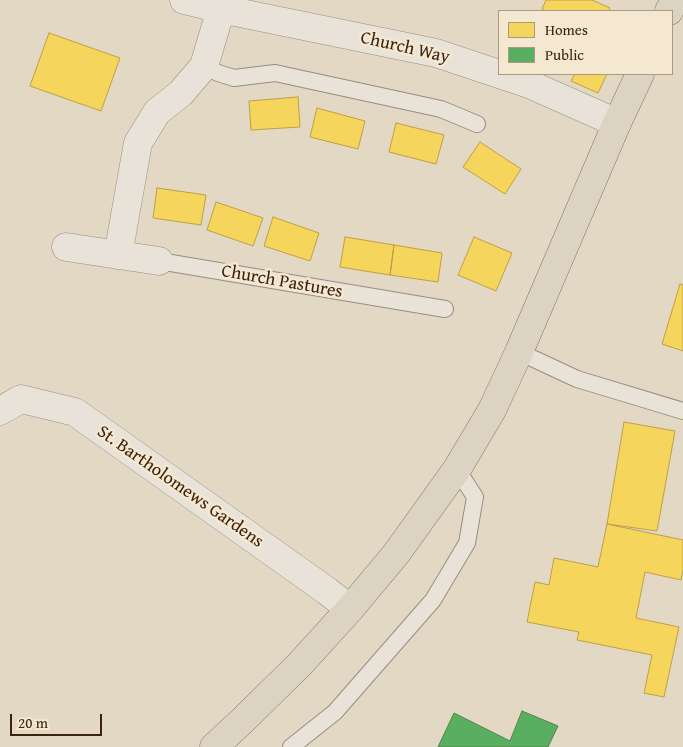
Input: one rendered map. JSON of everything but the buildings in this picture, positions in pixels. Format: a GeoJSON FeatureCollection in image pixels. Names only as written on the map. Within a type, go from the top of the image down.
{"type":"FeatureCollection","features":[{"type":"Feature","properties":{"kind":"highway"},"geometry":{"type":"LineString","coordinates":[[214,747],[300,664],[350,610],[396,554],[457,469],[492,410],[519,352],[640,75]]}},
{"type":"Feature","properties":{"kind":"street","name":"Church Way"},"geometry":{"type":"LineString","coordinates":[[184,0],[221,10],[436,53],[498,74]]}},
{"type":"Feature","properties":{"kind":"street"},"geometry":{"type":"LineString","coordinates":[[118,255],[138,142],[157,112],[181,94],[204,66],[221,10]]}},
{"type":"Feature","properties":{"kind":"street","name":"Church Way"},"geometry":{"type":"LineString","coordinates":[[502,75],[529,84],[617,124]]}},
{"type":"Feature","properties":{"kind":"street","name":"Church Pastures"},"geometry":{"type":"LineString","coordinates":[[66,247],[159,261]]}},
{"type":"Feature","properties":{"kind":"street","name":"St. Bartholomews Gardens"},"geometry":{"type":"LineString","coordinates":[[0,411],[21,399],[75,412],[327,591],[350,610]]}},
{"type":"Feature","properties":{"kind":"lane"},"geometry":{"type":"LineString","coordinates":[[204,66],[218,74],[234,78],[275,73],[441,110],[477,124]]}},
{"type":"Feature","properties":{"kind":"lane","name":"Church Pastures"},"geometry":{"type":"LineString","coordinates":[[159,261],[445,309]]}},
{"type":"Feature","properties":{"kind":"lane"},"geometry":{"type":"LineString","coordinates":[[519,352],[577,379],[683,410]]}},
{"type":"Feature","properties":{"kind":"lane"},"geometry":{"type":"LineString","coordinates":[[291,747],[334,712],[433,600],[467,543],[475,498],[457,469]]}}]}
